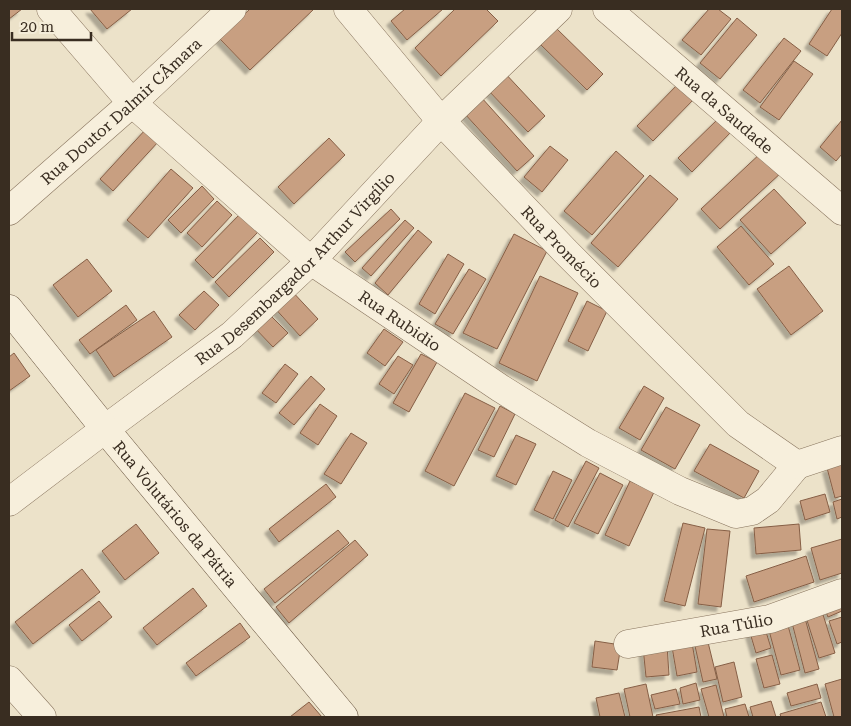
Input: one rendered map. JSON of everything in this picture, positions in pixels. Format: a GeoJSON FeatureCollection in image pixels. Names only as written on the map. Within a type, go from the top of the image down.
{"type":"FeatureCollection","features":[{"type":"Feature","properties":{"kind":"street","name":"Rua Rubidio"},"geometry":{"type":"LineString","coordinates":[[51,9],[132,103],[311,261],[500,388],[588,444],[688,494],[736,514],[752,511],[768,500],[797,464]]}},
{"type":"Feature","properties":{"kind":"street","name":"Rua Doutor Dalmir CÂmara"},"geometry":{"type":"LineString","coordinates":[[9,211],[132,103],[232,9]]}},
{"type":"Feature","properties":{"kind":"street","name":"Rua Promécio"},"geometry":{"type":"LineString","coordinates":[[348,9],[441,121],[565,251],[738,424],[797,464]]}},
{"type":"Feature","properties":{"kind":"street","name":"Rua Desembargador Arthur Virgílio"},"geometry":{"type":"LineString","coordinates":[[9,502],[105,428],[232,335],[311,261],[441,121],[558,9]]}},
{"type":"Feature","properties":{"kind":"street","name":"Rua da Saudade"},"geometry":{"type":"LineString","coordinates":[[607,9],[842,211]]}},
{"type":"Feature","properties":{"kind":"street","name":"Rua Volutários da Pátria"},"geometry":{"type":"LineString","coordinates":[[9,309],[344,717]]}},
{"type":"Feature","properties":{"kind":"street"},"geometry":{"type":"LineString","coordinates":[[797,464],[842,450]]}},
{"type":"Feature","properties":{"kind":"street","name":"Rua Túlio"},"geometry":{"type":"LineString","coordinates":[[628,644],[770,619],[842,593]]}},
{"type":"Feature","properties":{"kind":"street"},"geometry":{"type":"LineString","coordinates":[[9,680],[42,717]]}},
{"type":"Feature","properties":{"kind":"building"},"geometry":{"type":"Polygon","coordinates":[[[9,9],[22,9],[9,19],[9,9]]]}},
{"type":"Feature","properties":{"kind":"building"},"geometry":{"type":"Polygon","coordinates":[[[90,9],[132,9],[107,29],[90,9]]]}},
{"type":"Feature","properties":{"kind":"building"},"geometry":{"type":"Polygon","coordinates":[[[250,9],[314,9],[250,70],[219,38],[250,9]]]}},
{"type":"Feature","properties":{"kind":"building"},"geometry":{"type":"Polygon","coordinates":[[[405,9],[443,9],[407,40],[391,21],[405,9]]]}},
{"type":"Feature","properties":{"kind":"building"},"geometry":{"type":"Polygon","coordinates":[[[455,9],[486,9],[498,21],[441,76],[415,48],[455,9]]]}},
{"type":"Feature","properties":{"kind":"building"},"geometry":{"type":"Polygon","coordinates":[[[709,9],[718,9],[731,19],[701,55],[682,40],[709,9]]]}},
{"type":"Feature","properties":{"kind":"building"},"geometry":{"type":"Polygon","coordinates":[[[832,9],[842,9],[842,33],[827,56],[809,44],[832,9]]]}},
{"type":"Feature","properties":{"kind":"building"},"geometry":{"type":"Polygon","coordinates":[[[737,18],[757,35],[720,79],[700,63],[737,18]]]}},
{"type":"Feature","properties":{"kind":"building"},"geometry":{"type":"Polygon","coordinates":[[[556,28],[603,74],[587,90],[540,44],[556,28]]]}},
{"type":"Feature","properties":{"kind":"building"},"geometry":{"type":"Polygon","coordinates":[[[784,38],[801,51],[760,103],[743,90],[784,38]]]}},
{"type":"Feature","properties":{"kind":"building"},"geometry":{"type":"Polygon","coordinates":[[[794,61],[813,74],[779,120],[760,107],[794,61]]]}},
{"type":"Feature","properties":{"kind":"building"},"geometry":{"type":"Polygon","coordinates":[[[503,71],[545,116],[528,132],[486,88],[503,71]]]}},
{"type":"Feature","properties":{"kind":"building"},"geometry":{"type":"Polygon","coordinates":[[[680,82],[695,98],[653,141],[637,126],[680,82]]]}},
{"type":"Feature","properties":{"kind":"building"},"geometry":{"type":"Polygon","coordinates":[[[481,97],[534,156],[517,171],[464,113],[481,97]]]}},
{"type":"Feature","properties":{"kind":"building"},"geometry":{"type":"Polygon","coordinates":[[[720,117],[733,130],[692,172],[678,158],[720,117]]]}},
{"type":"Feature","properties":{"kind":"building"},"geometry":{"type":"Polygon","coordinates":[[[842,120],[842,154],[836,161],[820,147],[842,120]]]}},
{"type":"Feature","properties":{"kind":"building"},"geometry":{"type":"Polygon","coordinates":[[[146,129],[159,141],[113,191],[100,179],[146,129]]]}},
{"type":"Feature","properties":{"kind":"building"},"geometry":{"type":"Polygon","coordinates":[[[329,138],[345,155],[294,204],[278,187],[329,138]]]}},
{"type":"Feature","properties":{"kind":"building"},"geometry":{"type":"Polygon","coordinates":[[[550,146],[568,160],[542,192],[524,177],[550,146]]]}},
{"type":"Feature","properties":{"kind":"building"},"geometry":{"type":"Polygon","coordinates":[[[616,151],[644,176],[592,235],[564,211],[616,151]]]}},
{"type":"Feature","properties":{"kind":"building"},"geometry":{"type":"Polygon","coordinates":[[[763,151],[782,172],[720,229],[701,209],[763,151]]]}},
{"type":"Feature","properties":{"kind":"building"},"geometry":{"type":"Polygon","coordinates":[[[171,169],[193,188],[148,238],[127,220],[171,169]]]}},
{"type":"Feature","properties":{"kind":"building"},"geometry":{"type":"Polygon","coordinates":[[[650,175],[678,199],[618,267],[591,243],[650,175]]]}},
{"type":"Feature","properties":{"kind":"building"},"geometry":{"type":"Polygon","coordinates":[[[202,186],[214,199],[181,233],[168,220],[202,186]]]}},
{"type":"Feature","properties":{"kind":"building"},"geometry":{"type":"Polygon","coordinates":[[[774,189],[806,223],[771,254],[740,220],[774,189]]]}},
{"type":"Feature","properties":{"kind":"building"},"geometry":{"type":"Polygon","coordinates":[[[217,201],[232,215],[202,247],[187,233],[217,201]]]}},
{"type":"Feature","properties":{"kind":"building"},"geometry":{"type":"Polygon","coordinates":[[[391,209],[400,219],[355,262],[345,252],[391,209]]]}},
{"type":"Feature","properties":{"kind":"building"},"geometry":{"type":"Polygon","coordinates":[[[241,213],[259,231],[213,278],[195,260],[241,213]]]}},
{"type":"Feature","properties":{"kind":"building"},"geometry":{"type":"Polygon","coordinates":[[[405,220],[414,228],[371,276],[362,268],[405,220]]]}},
{"type":"Feature","properties":{"kind":"building"},"geometry":{"type":"Polygon","coordinates":[[[741,226],[774,264],[749,285],[717,247],[741,226]]]}},
{"type":"Feature","properties":{"kind":"building"},"geometry":{"type":"Polygon","coordinates":[[[418,230],[432,242],[388,295],[375,283],[418,230]]]}},
{"type":"Feature","properties":{"kind":"building"},"geometry":{"type":"Polygon","coordinates":[[[514,234],[547,251],[497,349],[463,333],[514,234]]]}},
{"type":"Feature","properties":{"kind":"building"},"geometry":{"type":"Polygon","coordinates":[[[260,238],[274,252],[229,297],[215,282],[260,238]]]}},
{"type":"Feature","properties":{"kind":"building"},"geometry":{"type":"Polygon","coordinates":[[[448,254],[464,264],[435,314],[419,304],[448,254]]]}},
{"type":"Feature","properties":{"kind":"building"},"geometry":{"type":"Polygon","coordinates":[[[87,259],[112,291],[78,317],[53,285],[87,259]]]}},
{"type":"Feature","properties":{"kind":"building"},"geometry":{"type":"Polygon","coordinates":[[[789,266],[823,311],[791,335],[757,289],[789,266]]]}},
{"type":"Feature","properties":{"kind":"building"},"geometry":{"type":"Polygon","coordinates":[[[469,269],[486,279],[453,334],[435,324],[469,269]]]}},
{"type":"Feature","properties":{"kind":"building"},"geometry":{"type":"Polygon","coordinates":[[[540,276],[578,293],[537,381],[499,363],[540,276]]]}},
{"type":"Feature","properties":{"kind":"building"},"geometry":{"type":"Polygon","coordinates":[[[289,288],[318,319],[300,336],[272,305],[289,288]]]}},
{"type":"Feature","properties":{"kind":"building"},"geometry":{"type":"Polygon","coordinates":[[[204,291],[219,305],[195,330],[179,315],[204,291]]]}},
{"type":"Feature","properties":{"kind":"building"},"geometry":{"type":"Polygon","coordinates":[[[587,301],[607,311],[588,351],[568,341],[587,301]]]}},
{"type":"Feature","properties":{"kind":"building"},"geometry":{"type":"Polygon","coordinates":[[[126,305],[137,320],[90,354],[79,340],[126,305]]]}},
{"type":"Feature","properties":{"kind":"building"},"geometry":{"type":"Polygon","coordinates":[[[265,310],[288,333],[273,347],[251,324],[265,310]]]}},
{"type":"Feature","properties":{"kind":"building"},"geometry":{"type":"Polygon","coordinates":[[[154,311],[172,337],[114,377],[96,350],[154,311]]]}},
{"type":"Feature","properties":{"kind":"building"},"geometry":{"type":"Polygon","coordinates":[[[384,329],[403,342],[385,366],[367,353],[384,329]]]}},
{"type":"Feature","properties":{"kind":"building"},"geometry":{"type":"Polygon","coordinates":[[[14,353],[30,376],[9,391],[9,357],[14,353]]]}},
{"type":"Feature","properties":{"kind":"building"},"geometry":{"type":"Polygon","coordinates":[[[421,354],[437,362],[409,412],[393,403],[421,354]]]}},
{"type":"Feature","properties":{"kind":"building"},"geometry":{"type":"Polygon","coordinates":[[[398,356],[413,365],[394,394],[379,384],[398,356]]]}},
{"type":"Feature","properties":{"kind":"building"},"geometry":{"type":"Polygon","coordinates":[[[285,364],[298,374],[276,403],[262,393],[285,364]]]}},
{"type":"Feature","properties":{"kind":"building"},"geometry":{"type":"Polygon","coordinates":[[[311,376],[325,389],[294,425],[279,413],[311,376]]]}},
{"type":"Feature","properties":{"kind":"building"},"geometry":{"type":"Polygon","coordinates":[[[644,386],[664,398],[640,440],[619,428],[644,386]]]}},
{"type":"Feature","properties":{"kind":"building"},"geometry":{"type":"Polygon","coordinates":[[[465,393],[495,408],[454,486],[425,471],[465,393]]]}},
{"type":"Feature","properties":{"kind":"building"},"geometry":{"type":"Polygon","coordinates":[[[320,404],[337,416],[318,445],[300,433],[320,404]]]}},
{"type":"Feature","properties":{"kind":"building"},"geometry":{"type":"Polygon","coordinates":[[[500,406],[515,414],[494,457],[478,450],[500,406]]]}},
{"type":"Feature","properties":{"kind":"building"},"geometry":{"type":"Polygon","coordinates":[[[666,407],[700,425],[675,469],[641,450],[666,407]]]}},
{"type":"Feature","properties":{"kind":"building"},"geometry":{"type":"Polygon","coordinates":[[[351,433],[367,443],[341,484],[324,474],[351,433]]]}},
{"type":"Feature","properties":{"kind":"building"},"geometry":{"type":"Polygon","coordinates":[[[516,435],[536,444],[516,485],[496,476],[516,435]]]}},
{"type":"Feature","properties":{"kind":"building"},"geometry":{"type":"Polygon","coordinates":[[[710,444],[759,471],[744,498],[694,471],[710,444]]]}},
{"type":"Feature","properties":{"kind":"building"},"geometry":{"type":"Polygon","coordinates":[[[586,461],[599,468],[568,527],[555,520],[586,461]]]}},
{"type":"Feature","properties":{"kind":"building"},"geometry":{"type":"Polygon","coordinates":[[[842,463],[842,496],[835,498],[827,468],[842,463]]]}},
{"type":"Feature","properties":{"kind":"building"},"geometry":{"type":"Polygon","coordinates":[[[553,471],[572,480],[553,519],[534,510],[553,471]]]}},
{"type":"Feature","properties":{"kind":"building"},"geometry":{"type":"Polygon","coordinates":[[[600,473],[623,485],[598,534],[574,523],[600,473]]]}},
{"type":"Feature","properties":{"kind":"building"},"geometry":{"type":"Polygon","coordinates":[[[630,481],[654,492],[629,546],[605,535],[630,481]]]}},
{"type":"Feature","properties":{"kind":"building"},"geometry":{"type":"Polygon","coordinates":[[[326,484],[336,497],[279,542],[269,529],[326,484]]]}},
{"type":"Feature","properties":{"kind":"building"},"geometry":{"type":"Polygon","coordinates":[[[825,494],[830,512],[805,520],[800,501],[825,494]]]}},
{"type":"Feature","properties":{"kind":"building"},"geometry":{"type":"Polygon","coordinates":[[[842,499],[842,517],[837,519],[833,502],[842,499]]]}},
{"type":"Feature","properties":{"kind":"building"},"geometry":{"type":"Polygon","coordinates":[[[683,523],[705,528],[685,606],[664,601],[683,523]]]}},
{"type":"Feature","properties":{"kind":"building"},"geometry":{"type":"Polygon","coordinates":[[[136,524],[159,553],[125,580],[102,551],[136,524]]]}},
{"type":"Feature","properties":{"kind":"building"},"geometry":{"type":"Polygon","coordinates":[[[799,524],[801,550],[756,554],[754,528],[799,524]]]}},
{"type":"Feature","properties":{"kind":"building"},"geometry":{"type":"Polygon","coordinates":[[[707,529],[730,531],[721,607],[698,604],[707,529]]]}},
{"type":"Feature","properties":{"kind":"building"},"geometry":{"type":"Polygon","coordinates":[[[338,530],[349,543],[275,603],[264,589],[338,530]]]}},
{"type":"Feature","properties":{"kind":"building"},"geometry":{"type":"Polygon","coordinates":[[[842,539],[842,573],[820,580],[811,548],[842,539]]]}},
{"type":"Feature","properties":{"kind":"building"},"geometry":{"type":"Polygon","coordinates":[[[355,540],[368,555],[289,623],[276,607],[355,540]]]}},
{"type":"Feature","properties":{"kind":"building"},"geometry":{"type":"Polygon","coordinates":[[[806,556],[814,582],[754,602],[746,576],[806,556]]]}},
{"type":"Feature","properties":{"kind":"building"},"geometry":{"type":"Polygon","coordinates":[[[82,569],[100,592],[33,644],[15,622],[82,569]]]}},
{"type":"Feature","properties":{"kind":"building"},"geometry":{"type":"Polygon","coordinates":[[[193,588],[207,606],[157,645],[143,628],[193,588]]]}},
{"type":"Feature","properties":{"kind":"building"},"geometry":{"type":"Polygon","coordinates":[[[837,596],[842,611],[828,617],[822,603],[837,596]]]}},
{"type":"Feature","properties":{"kind":"building"},"geometry":{"type":"Polygon","coordinates":[[[99,601],[112,617],[82,641],[69,625],[99,601]]]}},
{"type":"Feature","properties":{"kind":"building"},"geometry":{"type":"Polygon","coordinates":[[[820,605],[835,653],[819,658],[804,611],[820,605]]]}},
{"type":"Feature","properties":{"kind":"building"},"geometry":{"type":"Polygon","coordinates":[[[803,611],[819,669],[805,673],[790,615],[803,611]]]}},
{"type":"Feature","properties":{"kind":"building"},"geometry":{"type":"Polygon","coordinates":[[[842,617],[842,642],[837,644],[829,621],[842,617]]]}},
{"type":"Feature","properties":{"kind":"building"},"geometry":{"type":"Polygon","coordinates":[[[786,618],[800,670],[781,675],[767,623],[786,618]]]}},
{"type":"Feature","properties":{"kind":"building"},"geometry":{"type":"Polygon","coordinates":[[[763,622],[771,648],[756,653],[748,626],[763,622]]]}},
{"type":"Feature","properties":{"kind":"building"},"geometry":{"type":"Polygon","coordinates":[[[240,623],[250,637],[196,676],[186,663],[240,623]]]}},
{"type":"Feature","properties":{"kind":"building"},"geometry":{"type":"Polygon","coordinates":[[[706,634],[717,679],[703,682],[693,637],[706,634]]]}},
{"type":"Feature","properties":{"kind":"building"},"geometry":{"type":"Polygon","coordinates":[[[691,637],[697,672],[677,676],[671,641],[691,637]]]}},
{"type":"Feature","properties":{"kind":"building"},"geometry":{"type":"Polygon","coordinates":[[[595,641],[621,645],[617,670],[592,667],[595,641]]]}},
{"type":"Feature","properties":{"kind":"building"},"geometry":{"type":"Polygon","coordinates":[[[667,645],[669,675],[646,677],[643,647],[667,645]]]}},
{"type":"Feature","properties":{"kind":"building"},"geometry":{"type":"Polygon","coordinates":[[[772,655],[780,684],[764,688],[756,659],[772,655]]]}},
{"type":"Feature","properties":{"kind":"building"},"geometry":{"type":"Polygon","coordinates":[[[734,662],[742,697],[723,702],[715,667],[734,662]]]}},
{"type":"Feature","properties":{"kind":"building"},"geometry":{"type":"Polygon","coordinates":[[[842,679],[842,717],[834,717],[825,684],[842,679]]]}},
{"type":"Feature","properties":{"kind":"building"},"geometry":{"type":"Polygon","coordinates":[[[696,683],[700,700],[683,704],[680,688],[696,683]]]}},
{"type":"Feature","properties":{"kind":"building"},"geometry":{"type":"Polygon","coordinates":[[[646,684],[653,717],[630,717],[624,689],[646,684]]]}},
{"type":"Feature","properties":{"kind":"building"},"geometry":{"type":"Polygon","coordinates":[[[817,684],[821,698],[791,706],[787,693],[817,684]]]}},
{"type":"Feature","properties":{"kind":"building"},"geometry":{"type":"Polygon","coordinates":[[[716,685],[724,717],[709,717],[701,689],[716,685]]]}},
{"type":"Feature","properties":{"kind":"building"},"geometry":{"type":"Polygon","coordinates":[[[676,689],[680,704],[655,709],[651,695],[676,689]]]}},
{"type":"Feature","properties":{"kind":"building"},"geometry":{"type":"Polygon","coordinates":[[[619,693],[625,717],[600,717],[596,698],[619,693]]]}},
{"type":"Feature","properties":{"kind":"building"},"geometry":{"type":"Polygon","coordinates":[[[771,701],[776,717],[753,717],[750,707],[771,701]]]}},
{"type":"Feature","properties":{"kind":"building"},"geometry":{"type":"Polygon","coordinates":[[[309,702],[322,717],[290,717],[309,702]]]}},
{"type":"Feature","properties":{"kind":"building"},"geometry":{"type":"Polygon","coordinates":[[[821,702],[826,717],[781,717],[780,714],[821,702]]]}},
{"type":"Feature","properties":{"kind":"building"},"geometry":{"type":"Polygon","coordinates":[[[745,704],[749,717],[727,717],[725,709],[745,704]]]}},
{"type":"Feature","properties":{"kind":"building"},"geometry":{"type":"Polygon","coordinates":[[[699,707],[701,717],[657,717],[656,715],[699,707]]]}}]}
